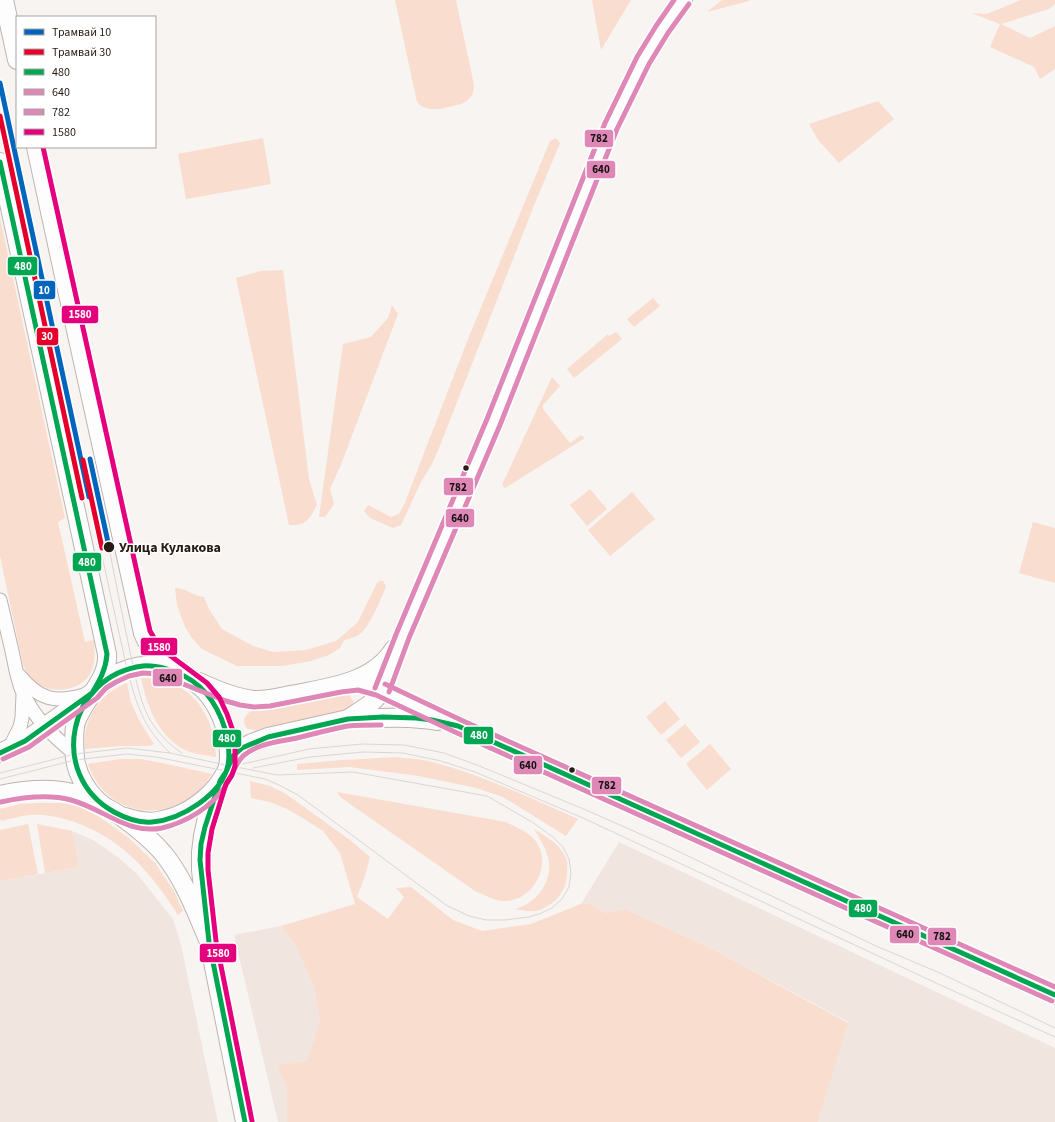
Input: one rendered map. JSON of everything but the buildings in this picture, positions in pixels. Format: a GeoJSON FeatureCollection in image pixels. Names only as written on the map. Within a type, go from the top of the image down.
{"type":"FeatureCollection","features":[{"type":"Feature","properties":{"kind":"main road"},"geometry":{"type":"LineString","coordinates":[[4,0],[16,55]]}},
{"type":"Feature","properties":{"kind":"main road"},"geometry":{"type":"LineString","coordinates":[[348,719],[369,705],[382,690],[403,634],[492,422],[611,126],[626,92],[640,66],[683,0]]}},
{"type":"Feature","properties":{"kind":"main road"},"geometry":{"type":"LineString","coordinates":[[36,148],[143,633],[155,653],[203,689],[214,702],[226,733],[228,765]]}},
{"type":"Feature","properties":{"kind":"main road"},"geometry":{"type":"LineString","coordinates":[[0,162],[106,646],[106,669],[99,683],[84,704],[77,721],[73,738],[75,760],[83,782],[92,795],[104,806]]}},
{"type":"Feature","properties":{"kind":"main road"},"geometry":{"type":"LineString","coordinates":[[340,685],[375,669],[384,662],[392,653],[403,634]]}},
{"type":"Feature","properties":{"kind":"main road"},"geometry":{"type":"LineString","coordinates":[[5,751],[25,741],[113,676],[142,666],[160,667],[187,676],[228,694],[254,700],[270,699],[353,683],[363,684],[382,690],[458,726],[1055,995]]}},
{"type":"Feature","properties":{"kind":"main road"},"geometry":{"type":"LineString","coordinates":[[120,816],[142,822],[157,821],[176,816],[197,806],[220,782],[233,756],[252,742],[268,737],[348,719],[416,718],[458,726]]}},
{"type":"Feature","properties":{"kind":"main road"},"geometry":{"type":"LineString","coordinates":[[220,782],[205,827],[201,852],[201,870],[209,942],[245,1122]]}},
{"type":"Feature","properties":{"kind":"main road"},"geometry":{"type":"LineString","coordinates":[[0,795],[27,791],[49,790],[66,792],[86,797],[120,816],[149,837],[174,868],[186,890],[209,942]]}},
{"type":"Feature","properties":{"kind":"street"},"geometry":{"type":"LineString","coordinates":[[0,600],[16,670],[23,693],[32,711],[45,727],[53,736],[75,754]]}},
{"type":"Feature","properties":{"kind":"street"},"geometry":{"type":"LineString","coordinates":[[16,670],[28,685],[38,693],[51,699],[66,700],[93,692]]}},
{"type":"Feature","properties":{"kind":"street"},"geometry":{"type":"LineString","coordinates":[[5,751],[20,727],[22,718],[23,693]]}},
{"type":"Feature","properties":{"kind":"shaded area"},"geometry":{"type":"Polygon","coordinates":[[[395,0],[456,0],[474,85],[471,97],[467,101],[461,104],[438,109],[421,106],[417,102],[395,0]]]}},
{"type":"Feature","properties":{"kind":"shaded area"},"geometry":{"type":"Polygon","coordinates":[[[592,0],[631,0],[601,50],[592,0]]]}},
{"type":"Feature","properties":{"kind":"shaded area"},"geometry":{"type":"Polygon","coordinates":[[[722,0],[750,0],[707,12],[722,0]]]}},
{"type":"Feature","properties":{"kind":"shaded area"},"geometry":{"type":"Polygon","coordinates":[[[1021,0],[1055,0],[1055,4],[1049,9],[1001,24],[1030,38],[1055,26],[1055,69],[1040,79],[1034,67],[990,47],[1000,24],[971,13],[987,14],[1021,0]]]}},
{"type":"Feature","properties":{"kind":"shaded area"},"geometry":{"type":"Polygon","coordinates":[[[878,101],[894,119],[839,163],[818,140],[809,124],[878,101]]]}},
{"type":"Feature","properties":{"kind":"shaded area"},"geometry":{"type":"Polygon","coordinates":[[[263,138],[271,184],[186,199],[178,154],[263,138]]]}},
{"type":"Feature","properties":{"kind":"shaded area"},"geometry":{"type":"Polygon","coordinates":[[[556,138],[560,143],[432,464],[421,482],[401,525],[393,528],[370,518],[364,511],[368,505],[391,517],[399,514],[404,505],[468,339],[550,141],[556,138]]]}},
{"type":"Feature","properties":{"kind":"shaded area"},"geometry":{"type":"Polygon","coordinates":[[[0,218],[65,518],[58,522],[85,642],[94,640],[95,649],[91,673],[82,682],[68,689],[52,689],[38,684],[28,674],[23,665],[0,556],[0,218]]]}},
{"type":"Feature","properties":{"kind":"shaded area"},"geometry":{"type":"Polygon","coordinates":[[[283,270],[309,479],[317,505],[307,521],[295,525],[289,525],[236,278],[260,271],[283,270]]]}},
{"type":"Feature","properties":{"kind":"shaded area"},"geometry":{"type":"Polygon","coordinates":[[[653,298],[660,306],[634,327],[627,319],[653,298]]]}},
{"type":"Feature","properties":{"kind":"shaded area"},"geometry":{"type":"Polygon","coordinates":[[[392,305],[398,314],[342,462],[330,489],[334,504],[325,517],[319,517],[343,344],[371,337],[388,318],[392,305]]]}},
{"type":"Feature","properties":{"kind":"shaded area"},"geometry":{"type":"Polygon","coordinates":[[[616,332],[622,339],[574,378],[567,369],[608,334],[609,336],[616,332]]]}},
{"type":"Feature","properties":{"kind":"shaded area"},"geometry":{"type":"Polygon","coordinates":[[[552,377],[560,386],[543,405],[543,409],[570,443],[581,435],[585,438],[505,488],[502,485],[552,377]]]}},
{"type":"Feature","properties":{"kind":"shaded area"},"geometry":{"type":"Polygon","coordinates":[[[590,489],[607,509],[587,526],[570,505],[590,489]]]}},
{"type":"Feature","properties":{"kind":"shaded area"},"geometry":{"type":"Polygon","coordinates":[[[632,492],[655,519],[610,556],[588,530],[632,492]]]}},
{"type":"Feature","properties":{"kind":"shaded area"},"geometry":{"type":"Polygon","coordinates":[[[1033,522],[1055,528],[1055,583],[1019,573],[1033,522]]]}},
{"type":"Feature","properties":{"kind":"shaded area"},"geometry":{"type":"Polygon","coordinates":[[[383,581],[386,586],[374,614],[361,633],[355,637],[344,640],[340,648],[329,655],[311,661],[283,666],[237,666],[202,649],[185,627],[177,605],[175,588],[204,597],[209,609],[222,629],[253,646],[273,652],[306,650],[336,641],[358,622],[377,583],[383,581]]]}},
{"type":"Feature","properties":{"kind":"shaded area"},"geometry":{"type":"Polygon","coordinates":[[[141,678],[158,679],[172,683],[196,700],[204,712],[210,726],[216,757],[187,751],[166,736],[150,709],[141,678]]]}},
{"type":"Feature","properties":{"kind":"shaded area"},"geometry":{"type":"Polygon","coordinates":[[[127,683],[131,702],[139,720],[154,744],[150,746],[120,746],[85,749],[86,728],[95,709],[109,693],[127,683]]]}},
{"type":"Feature","properties":{"kind":"shaded area"},"geometry":{"type":"Polygon","coordinates":[[[342,694],[349,695],[353,701],[353,706],[345,711],[257,730],[248,729],[244,721],[245,716],[252,711],[342,694]]]}},
{"type":"Feature","properties":{"kind":"shaded area"},"geometry":{"type":"Polygon","coordinates":[[[665,701],[680,719],[661,735],[646,717],[665,701]]]}},
{"type":"Feature","properties":{"kind":"shaded area"},"geometry":{"type":"Polygon","coordinates":[[[685,724],[700,742],[681,758],[666,740],[685,724]]]}},
{"type":"Feature","properties":{"kind":"shaded area"},"geometry":{"type":"Polygon","coordinates":[[[710,744],[731,769],[707,790],[686,764],[710,744]]]}},
{"type":"Feature","properties":{"kind":"shaded area"},"geometry":{"type":"Polygon","coordinates":[[[397,757],[431,762],[472,774],[578,819],[566,836],[503,797],[476,788],[419,776],[349,767],[297,770],[297,764],[397,757]]]}},
{"type":"Feature","properties":{"kind":"shaded area"},"geometry":{"type":"Polygon","coordinates":[[[120,759],[140,759],[212,774],[202,787],[189,799],[174,806],[159,810],[144,810],[130,807],[116,801],[95,779],[88,764],[120,759]]]}},
{"type":"Feature","properties":{"kind":"shaded area"},"geometry":{"type":"Polygon","coordinates":[[[250,781],[270,786],[286,794],[350,840],[370,857],[357,897],[388,919],[404,897],[396,888],[411,887],[453,920],[482,931],[531,924],[581,904],[591,904],[605,913],[625,909],[712,949],[848,1023],[818,1122],[287,1122],[287,1089],[278,1065],[307,1061],[320,1020],[314,986],[295,944],[281,926],[355,904],[340,853],[323,831],[287,809],[270,802],[251,798],[250,781]]]}},
{"type":"Feature","properties":{"kind":"shaded area"},"geometry":{"type":"Polygon","coordinates":[[[337,792],[506,822],[524,831],[533,838],[539,847],[542,857],[542,867],[539,877],[534,886],[517,899],[503,901],[491,898],[475,891],[340,797],[337,792]]]}},
{"type":"Feature","properties":{"kind":"shaded area"},"geometry":{"type":"Polygon","coordinates":[[[61,803],[78,806],[101,818],[129,838],[155,863],[174,891],[183,911],[178,915],[157,884],[145,870],[118,845],[103,835],[86,827],[54,816],[26,815],[2,821],[0,819],[0,809],[20,804],[61,803]]]}},
{"type":"Feature","properties":{"kind":"shaded area"},"geometry":{"type":"Polygon","coordinates":[[[28,824],[38,874],[0,881],[0,830],[28,824]]]}},
{"type":"Feature","properties":{"kind":"shaded area"},"geometry":{"type":"Polygon","coordinates":[[[37,824],[72,831],[79,867],[45,873],[37,824]]]}},
{"type":"Feature","properties":{"kind":"shaded area"},"geometry":{"type":"Polygon","coordinates":[[[534,829],[549,838],[562,850],[565,855],[567,862],[566,883],[556,899],[546,907],[537,911],[515,909],[527,904],[538,895],[543,889],[548,876],[549,861],[546,851],[534,829]]]}},
{"type":"Feature","properties":{"kind":"shaded area"},"geometry":{"type":"Polygon","coordinates":[[[72,831],[93,840],[118,857],[137,874],[173,919],[181,945],[218,1122],[0,1122],[0,881],[79,867],[72,831]]]}},
{"type":"Feature","properties":{"kind":"shaded area"},"geometry":{"type":"Polygon","coordinates":[[[619,842],[1055,1048],[1055,1122],[818,1122],[848,1022],[712,949],[625,909],[605,913],[591,904],[581,904],[619,842]]]}},
{"type":"Feature","properties":{"kind":"shaded area"},"geometry":{"type":"Polygon","coordinates":[[[281,926],[295,944],[308,971],[314,986],[320,1020],[307,1061],[279,1065],[287,1089],[287,1122],[278,1122],[234,935],[281,926]]]}},
{"type":"Feature","properties":{"kind":"tram line","name":"10"},"geometry":{"type":"LineString","coordinates":[[0,83],[89,497]]}},
{"type":"Feature","properties":{"kind":"tram line","name":"30"},"geometry":{"type":"LineString","coordinates":[[0,116],[82,498]]}},
{"type":"Feature","properties":{"kind":"tram line","name":"10"},"geometry":{"type":"LineString","coordinates":[[90,459],[109,547]]}},
{"type":"Feature","properties":{"kind":"tram line","name":"30"},"geometry":{"type":"LineString","coordinates":[[83,460],[102,548]]}},
{"type":"Feature","properties":{"kind":"tram line"},"geometry":{"type":"LineString","coordinates":[[89,497],[127,669],[134,694],[142,714],[153,734],[170,753]]}},
{"type":"Feature","properties":{"kind":"tram line"},"geometry":{"type":"LineString","coordinates":[[109,547],[135,674],[145,710],[163,737],[182,753]]}},
{"type":"Feature","properties":{"kind":"tram line"},"geometry":{"type":"LineString","coordinates":[[237,764],[309,749],[362,744],[404,745],[444,753],[586,810],[665,845],[876,946],[940,973],[1055,1028]]}},
{"type":"Feature","properties":{"kind":"tram line"},"geometry":{"type":"LineString","coordinates":[[0,773],[75,754],[127,748],[170,753],[277,775],[353,772],[487,796],[532,822],[553,837],[563,847],[569,859],[571,873],[569,887],[562,899],[552,908],[539,914],[505,920],[486,920],[469,916],[446,905],[298,795],[279,785],[265,779],[156,757],[127,754],[75,760],[0,779]]}},
{"type":"Feature","properties":{"kind":"tram line"},"geometry":{"type":"LineString","coordinates":[[253,768],[310,757],[363,752],[403,753],[441,761],[475,772],[583,818],[1055,1037]]}},
{"type":"Feature","properties":{"kind":"transit line","name":"782"},"geometry":{"type":"LineString","coordinates":[[375,688],[397,632],[487,419],[605,123],[637,57],[674,0]]}},
{"type":"Feature","properties":{"kind":"transit line","name":"640"},"geometry":{"type":"LineString","coordinates":[[389,692],[409,638],[500,425],[617,129],[649,64],[668,33],[689,4]]}},
{"type":"Feature","properties":{"kind":"transit line","name":"1580"},"geometry":{"type":"LineString","coordinates":[[43,148],[150,631],[160,648],[207,683],[219,697],[233,731],[235,766],[232,775],[226,784],[212,829],[208,853],[208,870],[216,941],[252,1121]]}},
{"type":"Feature","properties":{"kind":"transit line","name":"480"},"geometry":{"type":"LineString","coordinates":[[0,162],[107,654],[102,674],[92,693]]}},
{"type":"Feature","properties":{"kind":"transit line","name":"480"},"geometry":{"type":"LineString","coordinates":[[143,666],[156,666],[164,668],[185,676],[201,688],[213,702],[222,719],[229,752],[229,761],[224,776],[209,796],[187,811],[163,820],[152,822],[132,820],[114,812],[93,795],[80,775],[74,752],[75,728],[83,706],[97,687],[117,673],[143,666]]}},
{"type":"Feature","properties":{"kind":"transit line","name":"640"},"geometry":{"type":"LineString","coordinates":[[3,759],[29,747],[97,698],[106,688],[129,676],[143,673],[158,674],[226,701],[254,707],[270,706],[358,690],[376,695],[1052,1001]]}},
{"type":"Feature","properties":{"kind":"transit line","name":"782"},"geometry":{"type":"LineString","coordinates":[[385,684],[461,720],[1055,987]]}},
{"type":"Feature","properties":{"kind":"transit line","name":"480"},"geometry":{"type":"LineString","coordinates":[[0,753],[25,741],[92,693]]}},
{"type":"Feature","properties":{"kind":"transit line","name":"480"},"geometry":{"type":"LineString","coordinates":[[245,1122],[209,942],[200,860],[201,844],[205,827],[220,781],[233,756],[242,748],[268,737],[348,719],[383,717],[416,718],[458,726],[1055,995]]}},
{"type":"Feature","properties":{"kind":"transit line","name":"640"},"geometry":{"type":"LineString","coordinates":[[1,802],[36,797],[62,798],[82,804],[115,820],[138,828],[162,828],[190,818],[206,807],[214,800],[226,785],[240,759],[255,748],[348,726],[381,725]]}},
{"type":"Feature","properties":{"kind":"place","name":"Улица Кулакова"},"geometry":{"type":"Point","coordinates":[109,547]}}]}
